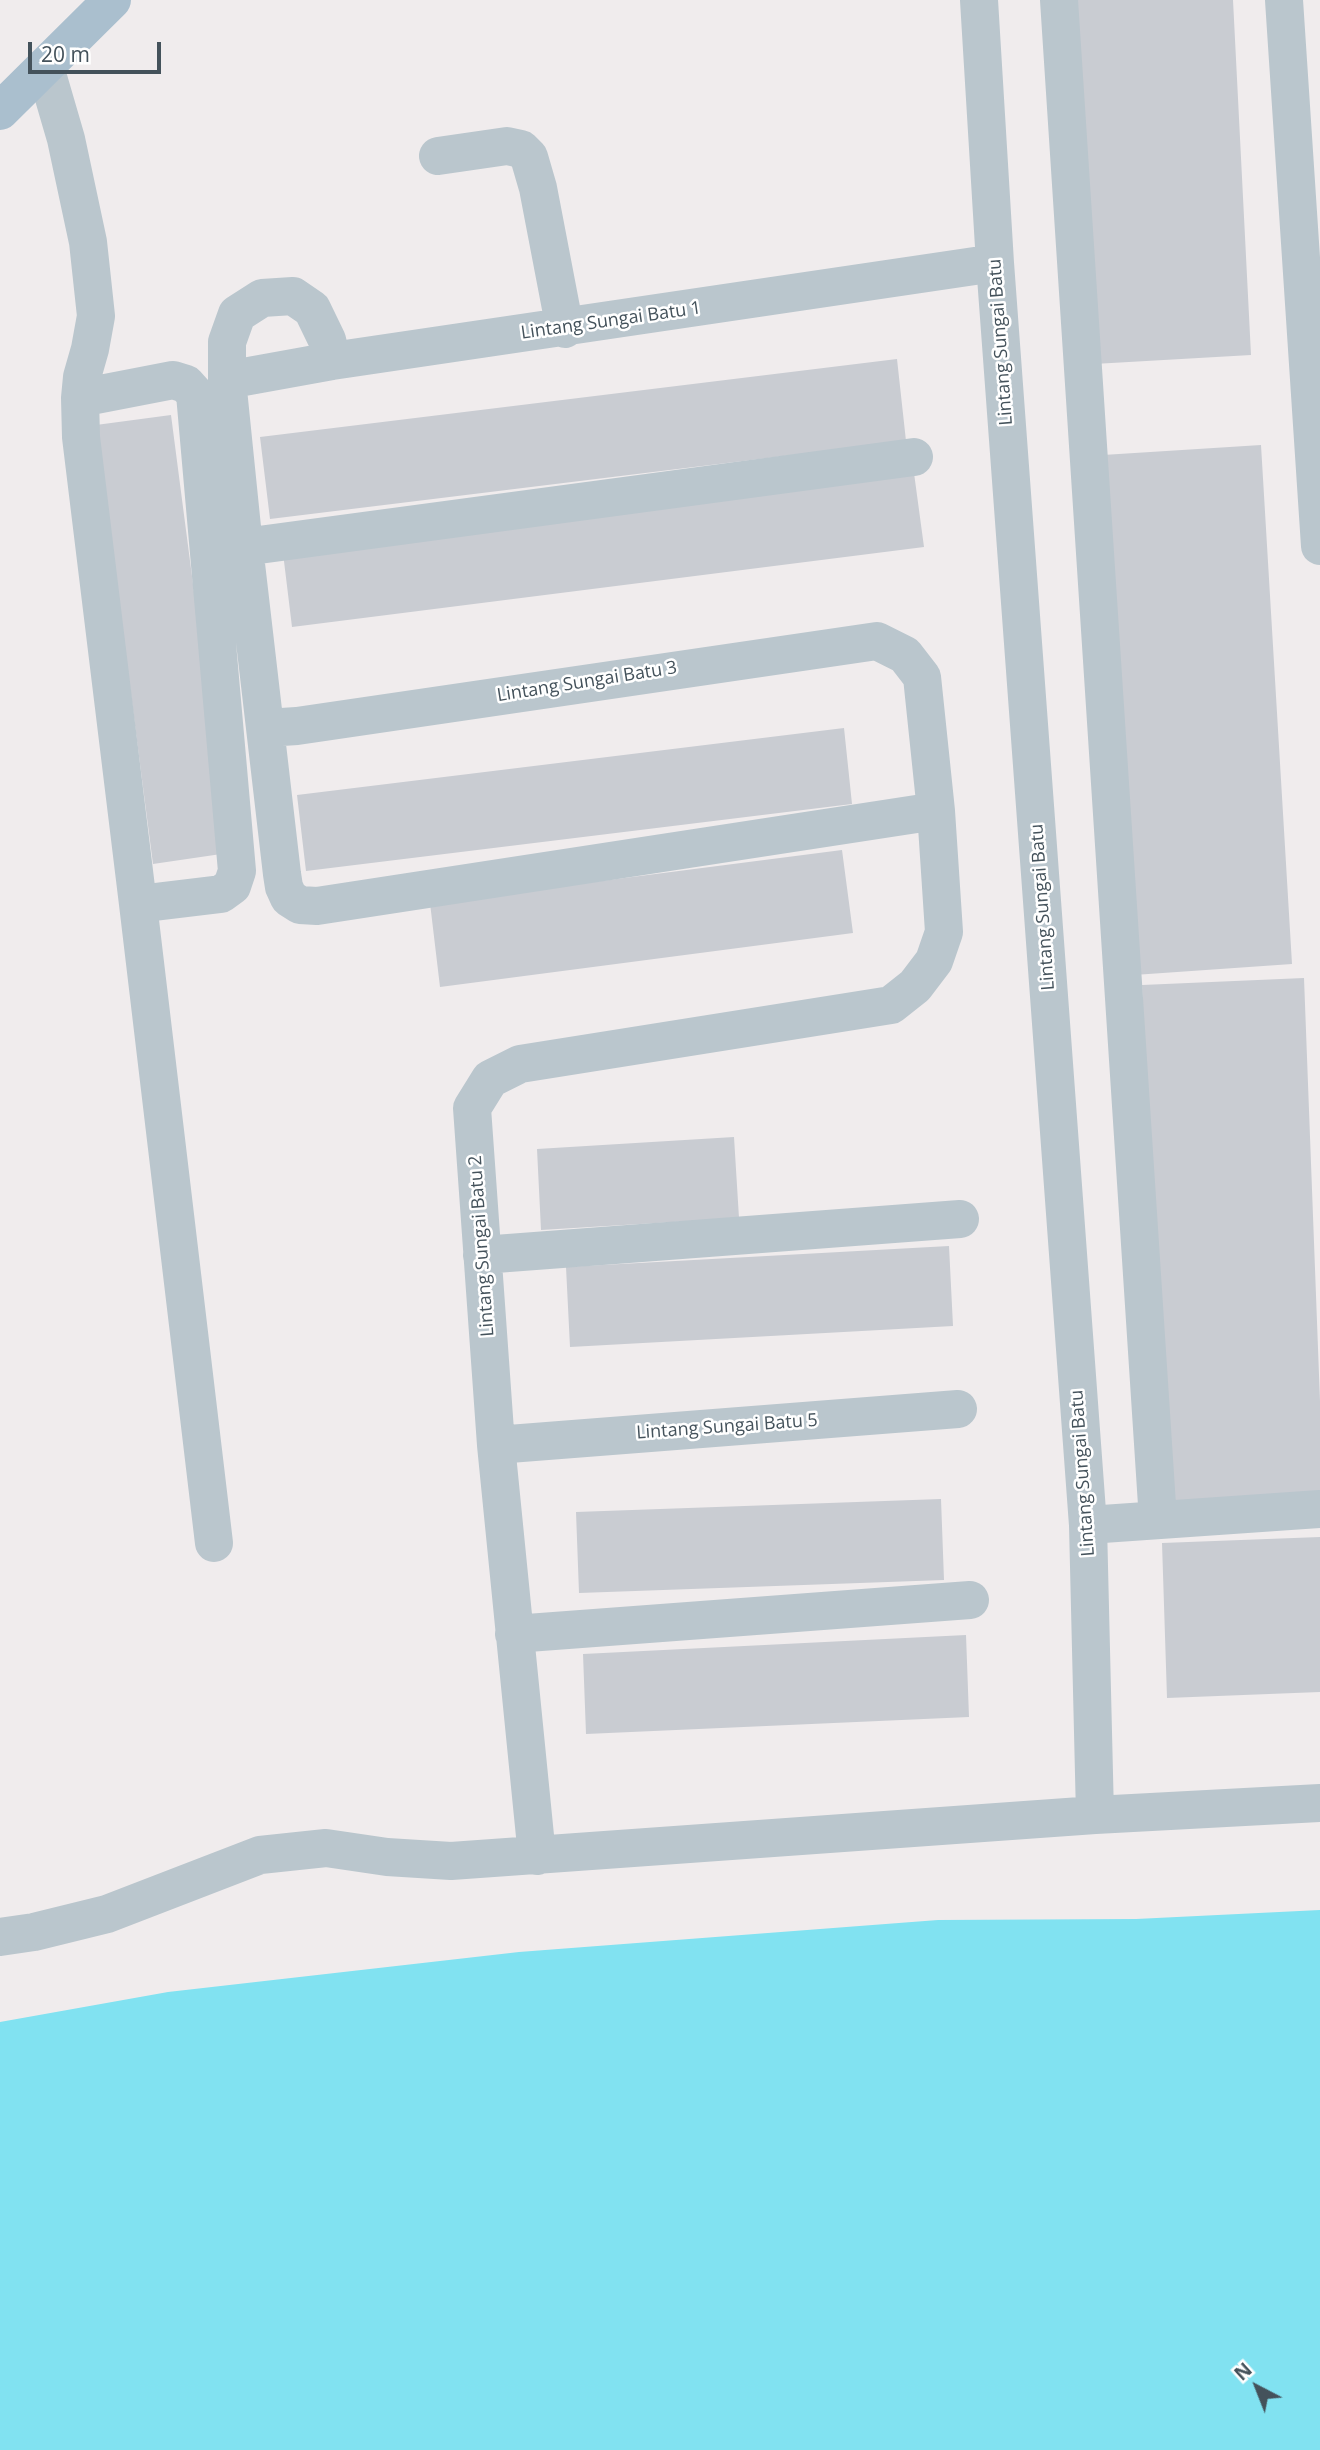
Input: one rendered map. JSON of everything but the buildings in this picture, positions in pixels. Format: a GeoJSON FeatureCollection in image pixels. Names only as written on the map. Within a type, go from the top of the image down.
{"type":"FeatureCollection","features":[{"type":"Feature","properties":{"kind":"main road"},"geometry":{"type":"LineString","coordinates":[[0,111],[111,0]]}},
{"type":"Feature","properties":{"kind":"street","name":"Lintang Sungai Batu"},"geometry":{"type":"LineString","coordinates":[[979,0],[1088,1525],[1095,1815]]}},
{"type":"Feature","properties":{"kind":"street"},"geometry":{"type":"LineString","coordinates":[[1059,0],[1158,1520]]}},
{"type":"Feature","properties":{"kind":"street"},"geometry":{"type":"LineString","coordinates":[[1284,0],[1320,545]]}},
{"type":"Feature","properties":{"kind":"street"},"geometry":{"type":"LineString","coordinates":[[45,67],[66,139],[88,242],[96,316],[82,377],[82,437],[214,1543]]}},
{"type":"Feature","properties":{"kind":"street"},"geometry":{"type":"LineString","coordinates":[[438,156],[507,146],[521,149],[529,158],[538,188],[565,329]]}},
{"type":"Feature","properties":{"kind":"street","name":"Lintang Sungai Batu 1"},"geometry":{"type":"LineString","coordinates":[[227,380],[332,361],[565,329],[996,263]]}},
{"type":"Feature","properties":{"kind":"street"},"geometry":{"type":"LineString","coordinates":[[332,361],[327,340],[312,309],[293,296],[262,298],[237,314],[227,342],[227,380],[244,547],[282,874],[289,898],[300,905],[317,906],[936,811]]}},
{"type":"Feature","properties":{"kind":"street"},"geometry":{"type":"LineString","coordinates":[[80,398],[173,380],[186,384],[195,394],[237,871],[232,886],[221,894],[138,904]]}},
{"type":"Feature","properties":{"kind":"street"},"geometry":{"type":"LineString","coordinates":[[244,547],[914,457]]}},
{"type":"Feature","properties":{"kind":"street","name":"Lintang Sungai Batu 3"},"geometry":{"type":"LineString","coordinates":[[266,728],[310,724],[877,640],[905,655]]}},
{"type":"Feature","properties":{"kind":"street","name":"Lintang Sungai Batu 2"},"geometry":{"type":"LineString","coordinates":[[537,1856],[496,1445],[472,1108],[490,1079],[520,1064],[891,1005],[915,986],[934,961],[944,932],[936,811],[922,677],[905,655]]}},
{"type":"Feature","properties":{"kind":"street"},"geometry":{"type":"LineString","coordinates":[[482,1255],[960,1219]]}},
{"type":"Feature","properties":{"kind":"street","name":"Lintang Sungai Batu 5"},"geometry":{"type":"LineString","coordinates":[[496,1445],[958,1409]]}},
{"type":"Feature","properties":{"kind":"street"},"geometry":{"type":"LineString","coordinates":[[1088,1525],[1320,1509]]}},
{"type":"Feature","properties":{"kind":"street"},"geometry":{"type":"LineString","coordinates":[[514,1633],[970,1600]]}},
{"type":"Feature","properties":{"kind":"street"},"geometry":{"type":"LineString","coordinates":[[0,1937],[34,1932],[107,1914],[260,1855],[326,1848],[387,1857],[451,1861],[1095,1815],[1320,1803]]}},
{"type":"Feature","properties":{"kind":"water"},"geometry":{"type":"Polygon","coordinates":[[[1320,1910],[1320,2450],[0,2450],[0,2022],[168,1992],[519,1952],[938,1920],[1136,1919],[1320,1910]]]}}]}
